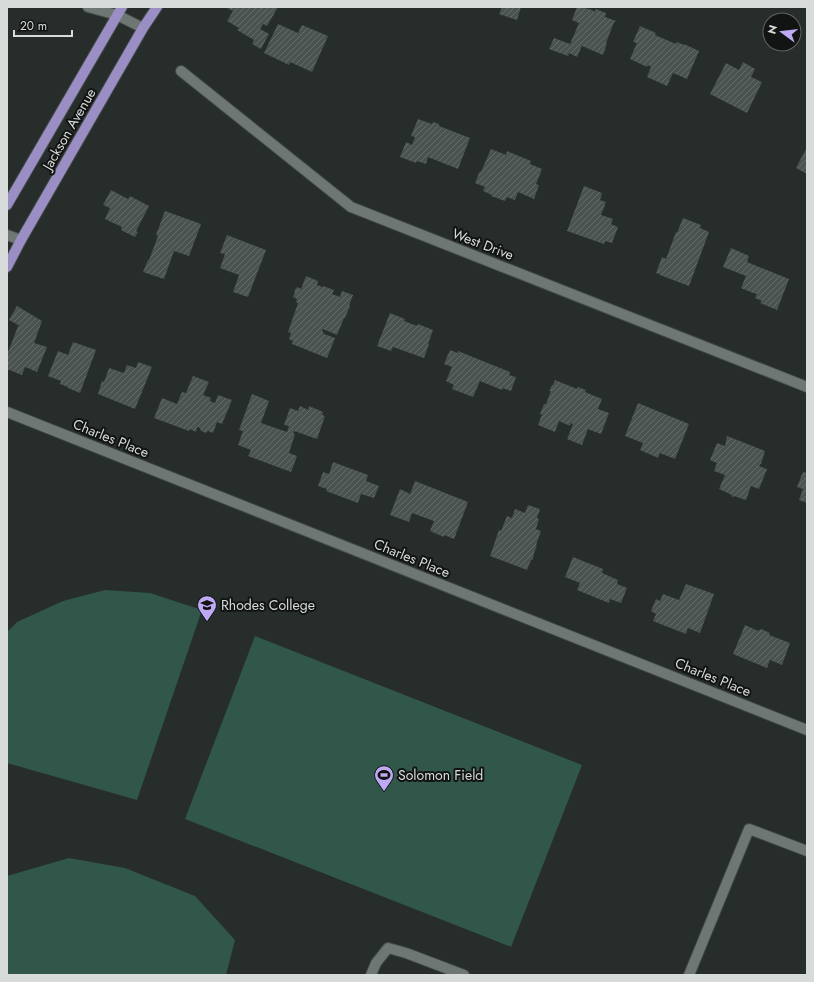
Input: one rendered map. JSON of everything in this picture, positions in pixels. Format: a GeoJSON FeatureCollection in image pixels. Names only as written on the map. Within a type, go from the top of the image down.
{"type":"FeatureCollection","features":[{"type":"Feature","properties":{"kind":"main road","name":"Jackson Avenue"},"geometry":{"type":"LineString","coordinates":[[7,267],[143,28],[157,7]]}},
{"type":"Feature","properties":{"kind":"main road","name":"Jackson Avenue"},"geometry":{"type":"LineString","coordinates":[[7,204],[119,11]]}},
{"type":"Feature","properties":{"kind":"street"},"geometry":{"type":"LineString","coordinates":[[88,7],[119,11],[143,28]]}},
{"type":"Feature","properties":{"kind":"street","name":"West Drive"},"geometry":{"type":"LineString","coordinates":[[181,72],[350,207],[807,387]]}},
{"type":"Feature","properties":{"kind":"street"},"geometry":{"type":"LineString","coordinates":[[7,235],[21,240]]}},
{"type":"Feature","properties":{"kind":"street","name":"Charles Place"},"geometry":{"type":"LineString","coordinates":[[7,412],[807,730]]}},
{"type":"Feature","properties":{"kind":"street"},"geometry":{"type":"LineString","coordinates":[[689,975],[749,829],[807,851]]}},
{"type":"Feature","properties":{"kind":"street"},"geometry":{"type":"LineString","coordinates":[[371,975],[376,963],[388,948],[406,953],[464,975]]}},
{"type":"Feature","properties":{"kind":"green space"},"geometry":{"type":"Polygon","coordinates":[[[105,590],[150,593],[202,610],[137,800],[7,763],[7,632],[17,622],[63,601],[105,590]]]}},
{"type":"Feature","properties":{"kind":"green space","name":"Solomon Field"},"geometry":{"type":"Polygon","coordinates":[[[255,636],[582,765],[511,947],[185,819],[255,636]]]}},
{"type":"Feature","properties":{"kind":"green space"},"geometry":{"type":"Polygon","coordinates":[[[69,858],[125,868],[195,896],[235,940],[226,975],[7,975],[7,876],[69,858]]]}},
{"type":"Feature","properties":{"kind":"building"},"geometry":{"type":"Polygon","coordinates":[[[225,7],[278,7],[267,26],[263,24],[260,29],[269,34],[261,49],[252,44],[254,40],[237,30],[239,28],[227,21],[233,11],[225,7]]]}},
{"type":"Feature","properties":{"kind":"building"},"geometry":{"type":"Polygon","coordinates":[[[502,7],[521,7],[517,20],[499,14],[502,7]]]}},
{"type":"Feature","properties":{"kind":"building"},"geometry":{"type":"Polygon","coordinates":[[[577,7],[589,9],[595,12],[596,9],[606,13],[605,17],[616,21],[614,22],[603,55],[582,46],[577,57],[569,53],[568,56],[549,49],[554,38],[570,44],[579,23],[572,20],[577,7]]]}},
{"type":"Feature","properties":{"kind":"building"},"geometry":{"type":"Polygon","coordinates":[[[278,24],[298,33],[302,25],[328,36],[312,72],[290,62],[289,65],[264,53],[278,24]]]}},
{"type":"Feature","properties":{"kind":"building"},"geometry":{"type":"Polygon","coordinates":[[[640,26],[656,33],[655,35],[676,44],[677,42],[684,44],[699,51],[687,79],[673,73],[667,86],[647,77],[651,67],[648,65],[647,67],[630,59],[637,43],[633,42],[640,26]]]}},
{"type":"Feature","properties":{"kind":"building"},"geometry":{"type":"Polygon","coordinates":[[[743,62],[755,69],[751,77],[762,82],[747,113],[710,94],[726,63],[739,70],[743,62]]]}},
{"type":"Feature","properties":{"kind":"building"},"geometry":{"type":"Polygon","coordinates":[[[418,119],[432,124],[433,122],[439,124],[439,126],[470,138],[458,169],[428,157],[426,164],[417,161],[416,163],[400,157],[406,142],[412,145],[415,137],[411,136],[418,119]]]}},
{"type":"Feature","properties":{"kind":"building"},"geometry":{"type":"Polygon","coordinates":[[[807,147],[807,174],[796,168],[807,147]]]}},
{"type":"Feature","properties":{"kind":"building"},"geometry":{"type":"Polygon","coordinates":[[[491,149],[506,155],[507,151],[531,161],[530,164],[542,169],[536,184],[539,185],[534,199],[518,192],[515,200],[507,197],[505,201],[491,196],[492,195],[483,191],[485,187],[475,183],[491,149]]]}},
{"type":"Feature","properties":{"kind":"building"},"geometry":{"type":"Polygon","coordinates":[[[584,186],[602,193],[600,200],[606,202],[601,215],[613,219],[611,224],[618,227],[612,243],[605,241],[604,244],[567,231],[584,186]]]}},
{"type":"Feature","properties":{"kind":"building"},"geometry":{"type":"Polygon","coordinates":[[[111,190],[128,199],[130,196],[149,206],[136,231],[138,232],[135,237],[121,230],[122,227],[105,219],[110,208],[103,205],[111,190]]]}},
{"type":"Feature","properties":{"kind":"building"},"geometry":{"type":"Polygon","coordinates":[[[165,211],[201,224],[189,256],[174,251],[164,279],[143,272],[158,236],[156,235],[165,211]]]}},
{"type":"Feature","properties":{"kind":"building"},"geometry":{"type":"Polygon","coordinates":[[[683,218],[701,225],[700,228],[709,232],[689,286],[656,273],[662,257],[666,259],[683,218]]]}},
{"type":"Feature","properties":{"kind":"building"},"geometry":{"type":"Polygon","coordinates":[[[227,235],[266,250],[248,297],[233,292],[239,275],[220,268],[225,254],[220,253],[227,235]]]}},
{"type":"Feature","properties":{"kind":"building"},"geometry":{"type":"Polygon","coordinates":[[[731,248],[749,256],[747,262],[789,279],[777,310],[760,303],[762,301],[755,298],[757,294],[741,288],[746,276],[723,267],[731,248]]]}},
{"type":"Feature","properties":{"kind":"building"},"geometry":{"type":"Polygon","coordinates":[[[306,276],[318,281],[317,285],[334,290],[332,294],[340,297],[342,291],[353,295],[350,306],[337,335],[323,329],[322,330],[324,334],[335,338],[327,358],[292,344],[293,341],[289,339],[291,333],[288,332],[298,303],[296,302],[297,299],[293,297],[294,291],[297,287],[301,289],[306,276]]]}},
{"type":"Feature","properties":{"kind":"building"},"geometry":{"type":"Polygon","coordinates":[[[17,306],[42,321],[34,343],[47,347],[37,372],[25,367],[22,375],[7,369],[7,355],[18,326],[20,326],[9,320],[17,306]]]}},
{"type":"Feature","properties":{"kind":"building"},"geometry":{"type":"Polygon","coordinates":[[[390,313],[405,319],[404,321],[417,326],[418,324],[433,330],[424,358],[393,347],[391,351],[377,346],[390,313]]]}},
{"type":"Feature","properties":{"kind":"building"},"geometry":{"type":"Polygon","coordinates":[[[73,342],[96,350],[80,393],[60,384],[61,381],[48,376],[58,351],[68,355],[73,342]]]}},
{"type":"Feature","properties":{"kind":"building"},"geometry":{"type":"Polygon","coordinates":[[[450,350],[458,353],[458,351],[510,372],[509,375],[516,377],[511,391],[503,388],[502,390],[480,381],[473,397],[452,389],[454,385],[446,381],[452,367],[444,364],[450,350]]]}},
{"type":"Feature","properties":{"kind":"building"},"geometry":{"type":"Polygon","coordinates":[[[138,362],[152,367],[135,409],[98,394],[102,381],[104,382],[109,368],[124,373],[127,365],[136,368],[138,362]]]}},
{"type":"Feature","properties":{"kind":"building"},"geometry":{"type":"Polygon","coordinates":[[[193,376],[209,382],[203,395],[211,398],[210,401],[215,403],[218,395],[232,400],[222,424],[217,422],[213,433],[208,431],[206,433],[197,427],[196,432],[190,429],[189,431],[154,418],[162,398],[177,404],[182,392],[186,393],[193,376]]]}},
{"type":"Feature","properties":{"kind":"building"},"geometry":{"type":"Polygon","coordinates":[[[555,380],[577,389],[578,387],[586,390],[585,392],[602,399],[598,409],[609,413],[601,434],[588,429],[582,445],[567,439],[573,424],[571,423],[570,426],[559,421],[555,432],[538,425],[542,414],[540,414],[544,404],[546,404],[551,391],[549,391],[555,380]]]}},
{"type":"Feature","properties":{"kind":"building"},"geometry":{"type":"Polygon","coordinates":[[[252,394],[269,401],[261,423],[287,432],[289,426],[284,425],[290,408],[298,411],[300,406],[308,410],[309,406],[323,412],[322,415],[325,416],[317,439],[294,431],[293,433],[295,434],[289,453],[297,456],[291,472],[248,456],[251,450],[238,445],[243,431],[239,430],[252,394]]]}},
{"type":"Feature","properties":{"kind":"building"},"geometry":{"type":"Polygon","coordinates":[[[638,403],[689,424],[675,459],[660,453],[658,458],[640,450],[643,443],[625,436],[638,403]]]}},
{"type":"Feature","properties":{"kind":"building"},"geometry":{"type":"Polygon","coordinates":[[[727,436],[765,451],[759,466],[767,469],[759,489],[751,486],[746,500],[733,497],[731,496],[732,495],[719,489],[725,475],[714,471],[717,463],[710,460],[717,443],[725,446],[727,436]]]}},
{"type":"Feature","properties":{"kind":"building"},"geometry":{"type":"Polygon","coordinates":[[[333,462],[368,475],[366,481],[379,486],[374,498],[361,494],[358,503],[326,491],[327,489],[318,486],[323,472],[329,474],[333,462]]]}},
{"type":"Feature","properties":{"kind":"building"},"geometry":{"type":"Polygon","coordinates":[[[803,472],[807,473],[807,503],[799,500],[803,489],[797,487],[803,472]]]}},
{"type":"Feature","properties":{"kind":"building"},"geometry":{"type":"Polygon","coordinates":[[[415,481],[468,502],[454,539],[444,535],[444,537],[430,531],[434,521],[412,513],[409,522],[390,515],[400,489],[410,494],[415,481]]]}},
{"type":"Feature","properties":{"kind":"building"},"geometry":{"type":"Polygon","coordinates":[[[528,505],[540,509],[536,529],[541,531],[534,556],[527,570],[490,556],[499,530],[501,531],[507,516],[512,518],[515,509],[525,513],[528,505]]]}},
{"type":"Feature","properties":{"kind":"building"},"geometry":{"type":"Polygon","coordinates":[[[573,557],[603,569],[602,573],[618,580],[617,584],[627,588],[621,603],[610,599],[609,603],[577,590],[580,583],[565,577],[573,557]]]}},
{"type":"Feature","properties":{"kind":"building"},"geometry":{"type":"Polygon","coordinates":[[[686,584],[714,594],[700,633],[688,628],[686,634],[653,621],[656,614],[651,611],[656,599],[660,601],[663,594],[679,600],[686,584]]]}},
{"type":"Feature","properties":{"kind":"building"},"geometry":{"type":"Polygon","coordinates":[[[745,625],[758,631],[761,629],[770,633],[769,635],[790,643],[782,665],[770,660],[767,668],[733,654],[745,625]]]}},
{"type":"Feature","properties":{"kind":"place","name":"Rhodes College"},"geometry":{"type":"Point","coordinates":[207,622]}},
{"type":"Feature","properties":{"kind":"place","name":"Solomon Field"},"geometry":{"type":"Point","coordinates":[384,792]}}]}
